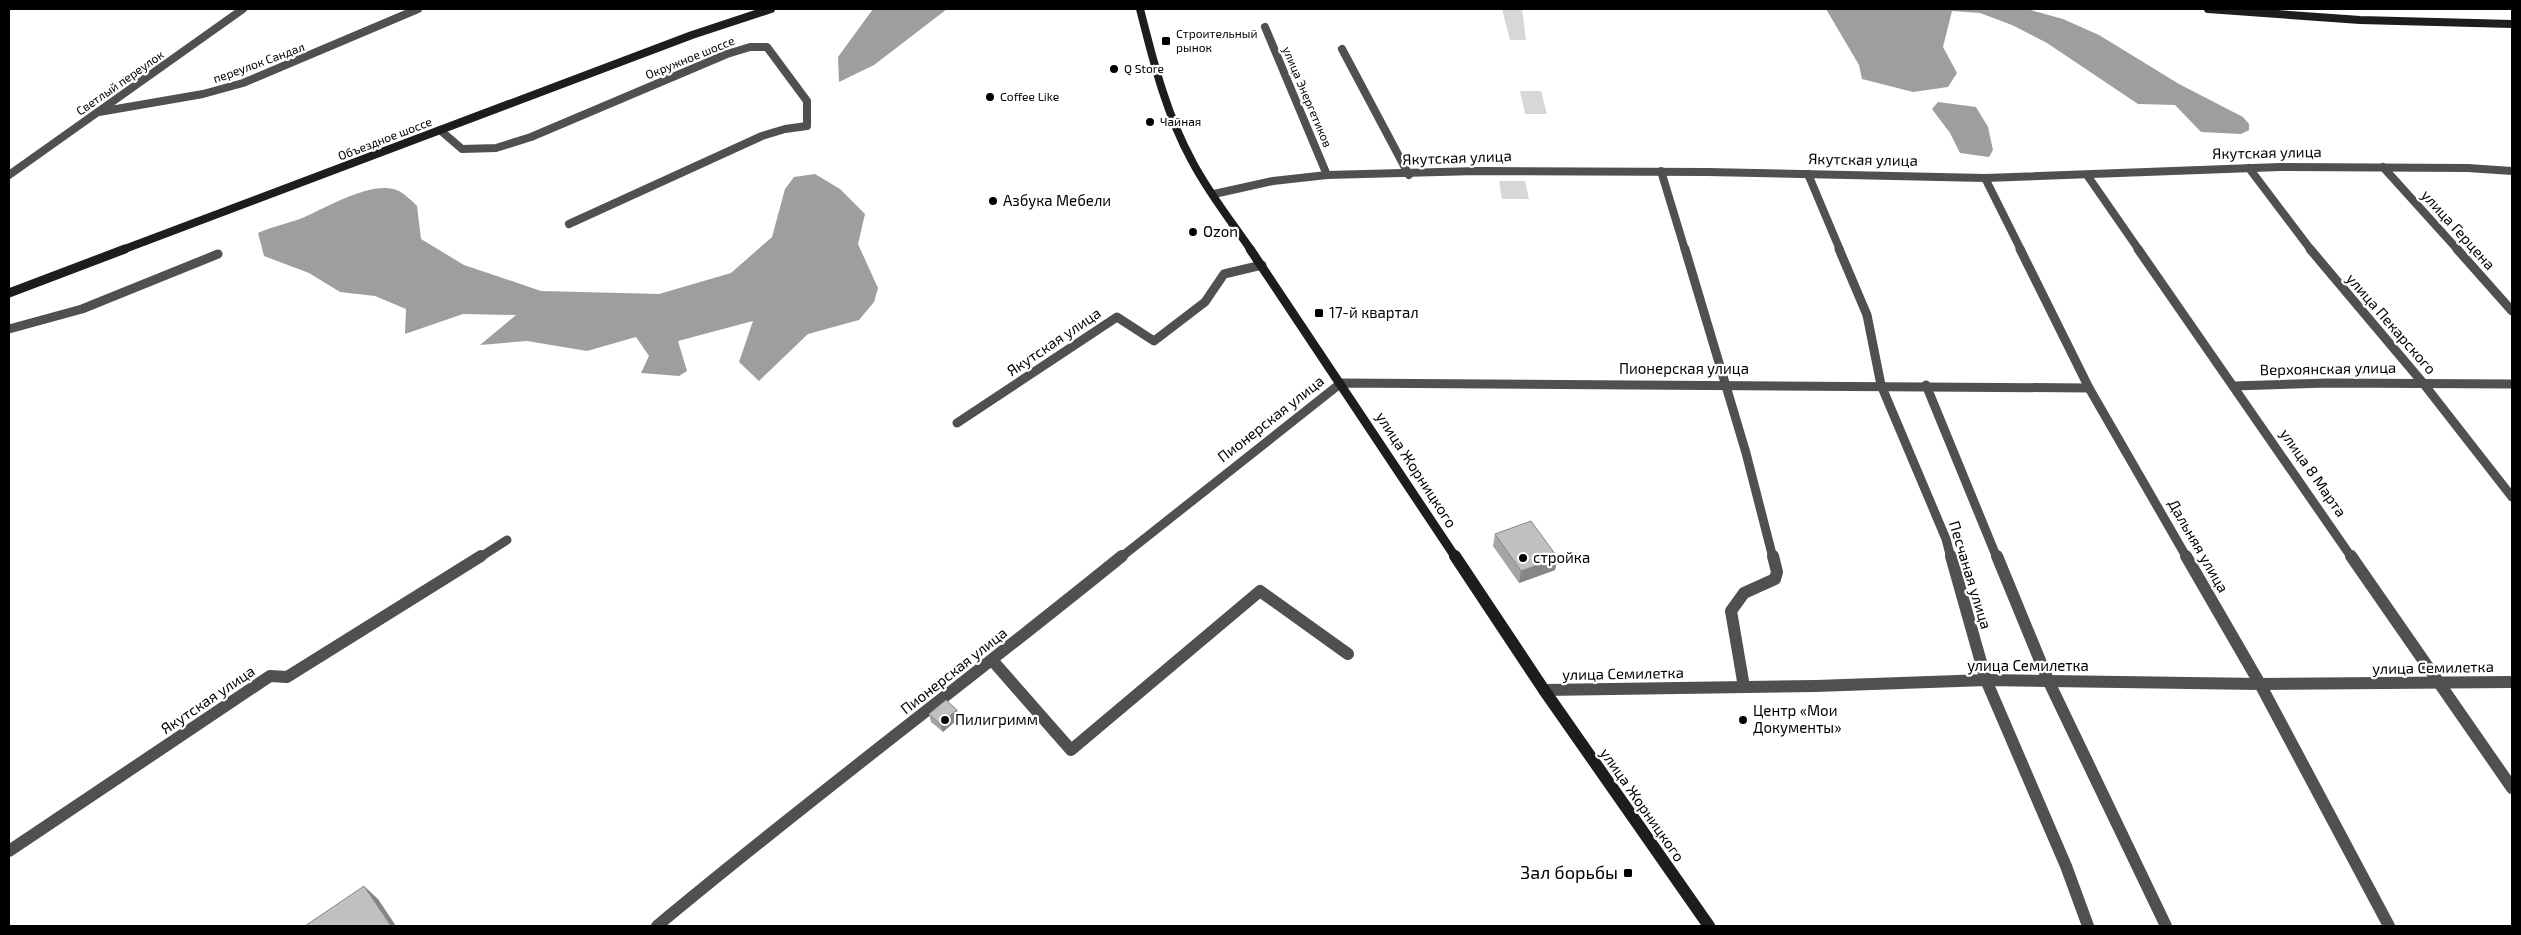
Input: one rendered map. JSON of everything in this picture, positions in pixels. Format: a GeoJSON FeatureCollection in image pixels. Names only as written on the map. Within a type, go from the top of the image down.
{"type":"FeatureCollection","features":[{"type":"Feature","properties":{"kind":"main road","name":"Объездное шоссе"},"geometry":{"type":"LineString","coordinates":[[9,293],[692,35],[771,9]]}},
{"type":"Feature","properties":{"kind":"main road","name":"улица Жорницкого"},"geometry":{"type":"LineString","coordinates":[[1140,9],[1159,84],[1177,132],[1192,162],[1544,690],[1709,926]]}},
{"type":"Feature","properties":{"kind":"main road"},"geometry":{"type":"LineString","coordinates":[[2208,9],[2331,19],[2433,24],[2512,24]]}},
{"type":"Feature","properties":{"kind":"street","name":"Светлый переулок"},"geometry":{"type":"LineString","coordinates":[[9,176],[243,9]]}},
{"type":"Feature","properties":{"kind":"street","name":"переулок Сандал"},"geometry":{"type":"LineString","coordinates":[[99,112],[203,94],[243,83],[418,9]]}},
{"type":"Feature","properties":{"kind":"street","name":"улица Энергетиков"},"geometry":{"type":"LineString","coordinates":[[1265,27],[1327,175]]}},
{"type":"Feature","properties":{"kind":"street","name":"Окружное шоссе"},"geometry":{"type":"LineString","coordinates":[[440,130],[462,149],[496,148],[531,137],[727,54],[750,47],[766,47],[807,101],[807,126],[784,129],[762,136],[710,162],[569,224]]}},
{"type":"Feature","properties":{"kind":"street"},"geometry":{"type":"LineString","coordinates":[[1342,49],[1409,175]]}},
{"type":"Feature","properties":{"kind":"street","name":"Якутская улица"},"geometry":{"type":"LineString","coordinates":[[1214,194],[1273,181],[1327,175],[1409,175],[1477,171],[1661,171],[1985,178],[2088,176],[2109,173],[2249,168],[2383,167],[2512,171]]}},
{"type":"Feature","properties":{"kind":"street","name":"улица Герцена"},"geometry":{"type":"LineString","coordinates":[[2383,167],[2512,311]]}},
{"type":"Feature","properties":{"kind":"street","name":"улица Пекарского"},"geometry":{"type":"LineString","coordinates":[[2249,168],[2322,266],[2424,383],[2512,497]]}},
{"type":"Feature","properties":{"kind":"street"},"geometry":{"type":"LineString","coordinates":[[1661,171],[1746,453],[1776,572],[1776,579],[1744,593],[1731,611],[1744,687]]}},
{"type":"Feature","properties":{"kind":"street","name":"Песчаная улица"},"geometry":{"type":"LineString","coordinates":[[1808,174],[1867,315],[1882,385],[1946,539],[1986,680],[2066,866],[2088,926]]}},
{"type":"Feature","properties":{"kind":"street","name":"улица 8 Марта"},"geometry":{"type":"LineString","coordinates":[[2088,176],[2512,788]]}},
{"type":"Feature","properties":{"kind":"street","name":"Дальняя улица"},"geometry":{"type":"LineString","coordinates":[[1985,178],[2089,388],[2260,684],[2389,926]]}},
{"type":"Feature","properties":{"kind":"street"},"geometry":{"type":"LineString","coordinates":[[9,330],[36,320],[82,309],[218,254]]}},
{"type":"Feature","properties":{"kind":"street","name":"Якутская улица"},"geometry":{"type":"LineString","coordinates":[[957,424],[1117,317],[1154,340],[1205,302],[1224,274],[1262,265]]}},
{"type":"Feature","properties":{"kind":"street","name":"Пионерская улица"},"geometry":{"type":"LineString","coordinates":[[658,926],[811,801],[1341,383],[1882,385],[2089,388]]}},
{"type":"Feature","properties":{"kind":"street","name":"Верхоянская улица"},"geometry":{"type":"LineString","coordinates":[[2234,386],[2424,383],[2512,384]]}},
{"type":"Feature","properties":{"kind":"street","name":"Песчаная улица"},"geometry":{"type":"LineString","coordinates":[[1926,386],[2048,680],[2166,926]]}},
{"type":"Feature","properties":{"kind":"street","name":"Якутская улица"},"geometry":{"type":"LineString","coordinates":[[9,851],[270,676],[287,677],[507,540]]}},
{"type":"Feature","properties":{"kind":"street"},"geometry":{"type":"LineString","coordinates":[[992,660],[1071,750],[1260,591],[1348,654]]}},
{"type":"Feature","properties":{"kind":"street","name":"улица Семилетка"},"geometry":{"type":"LineString","coordinates":[[1544,690],[1744,687],[1986,680],[2260,684],[2512,682]]}},
{"type":"Feature","properties":{"kind":"shaded area"},"geometry":{"type":"Polygon","coordinates":[[[873,9],[947,9],[874,65],[839,82],[838,57],[873,9]]]}},
{"type":"Feature","properties":{"kind":"shaded area"},"geometry":{"type":"Polygon","coordinates":[[[1502,9],[1522,9],[1526,40],[1510,40],[1502,9]]]}},
{"type":"Feature","properties":{"kind":"shaded area"},"geometry":{"type":"Polygon","coordinates":[[[1826,9],[2027,9],[2063,19],[2099,35],[2179,84],[2243,117],[2249,124],[2249,130],[2241,134],[2201,132],[2175,105],[2138,104],[2047,43],[2012,25],[1980,13],[1952,11],[1943,47],[1957,73],[1948,87],[1913,92],[1862,79],[1859,65],[1826,9]]]}},
{"type":"Feature","properties":{"kind":"shaded area"},"geometry":{"type":"Polygon","coordinates":[[[1520,91],[1541,91],[1547,114],[1525,114],[1520,91]]]}},
{"type":"Feature","properties":{"kind":"shaded area"},"geometry":{"type":"Polygon","coordinates":[[[1938,102],[1976,107],[1988,127],[1993,150],[1989,157],[1960,153],[1950,133],[1932,109],[1938,102]]]}},
{"type":"Feature","properties":{"kind":"shaded area"},"geometry":{"type":"Polygon","coordinates":[[[815,174],[840,189],[865,214],[858,244],[878,288],[874,302],[859,320],[808,334],[759,381],[739,362],[753,321],[678,341],[687,371],[679,376],[641,373],[649,356],[636,337],[587,351],[527,341],[480,345],[516,315],[463,314],[405,334],[406,309],[375,296],[340,292],[309,273],[264,256],[258,233],[303,218],[353,195],[378,188],[389,188],[399,191],[417,206],[421,239],[464,265],[541,291],[659,294],[731,273],[772,237],[785,189],[794,177],[815,174]]]}},
{"type":"Feature","properties":{"kind":"shaded area"},"geometry":{"type":"Polygon","coordinates":[[[1499,181],[1525,181],[1529,199],[1502,199],[1499,181]]]}},
{"type":"Feature","properties":{"kind":"building"},"geometry":{"type":"Polygon","coordinates":[[[1531,521],[1558,558],[1521,571],[1495,534],[1531,521]]]}},
{"type":"Feature","properties":{"kind":"building"},"geometry":{"type":"Polygon","coordinates":[[[946,700],[957,710],[940,724],[929,714],[946,700]]]}},
{"type":"Feature","properties":{"kind":"building"},"geometry":{"type":"Polygon","coordinates":[[[364,886],[391,926],[305,926],[364,886]]]}},
{"type":"Feature","properties":{"kind":"place","name":"Строительный рынок"},"geometry":{"type":"Point","coordinates":[1166,41]}},
{"type":"Feature","properties":{"kind":"place","name":"Q Store"},"geometry":{"type":"Point","coordinates":[1114,69]}},
{"type":"Feature","properties":{"kind":"place","name":"Coffee Like"},"geometry":{"type":"Point","coordinates":[990,97]}},
{"type":"Feature","properties":{"kind":"place","name":"Чайная"},"geometry":{"type":"Point","coordinates":[1150,122]}},
{"type":"Feature","properties":{"kind":"place","name":"Азбука Мебели"},"geometry":{"type":"Point","coordinates":[993,201]}},
{"type":"Feature","properties":{"kind":"place","name":"Ozon"},"geometry":{"type":"Point","coordinates":[1193,232]}},
{"type":"Feature","properties":{"kind":"place","name":"17-й квартал"},"geometry":{"type":"Point","coordinates":[1319,313]}},
{"type":"Feature","properties":{"kind":"place","name":"стройка"},"geometry":{"type":"Point","coordinates":[1523,558]}},
{"type":"Feature","properties":{"kind":"place","name":"Пилигримм"},"geometry":{"type":"Point","coordinates":[945,720]}},
{"type":"Feature","properties":{"kind":"place","name":"Центр «Мои Документы»"},"geometry":{"type":"Point","coordinates":[1743,720]}},
{"type":"Feature","properties":{"kind":"place","name":"Зал борьбы"},"geometry":{"type":"Point","coordinates":[1628,873]}}]}
